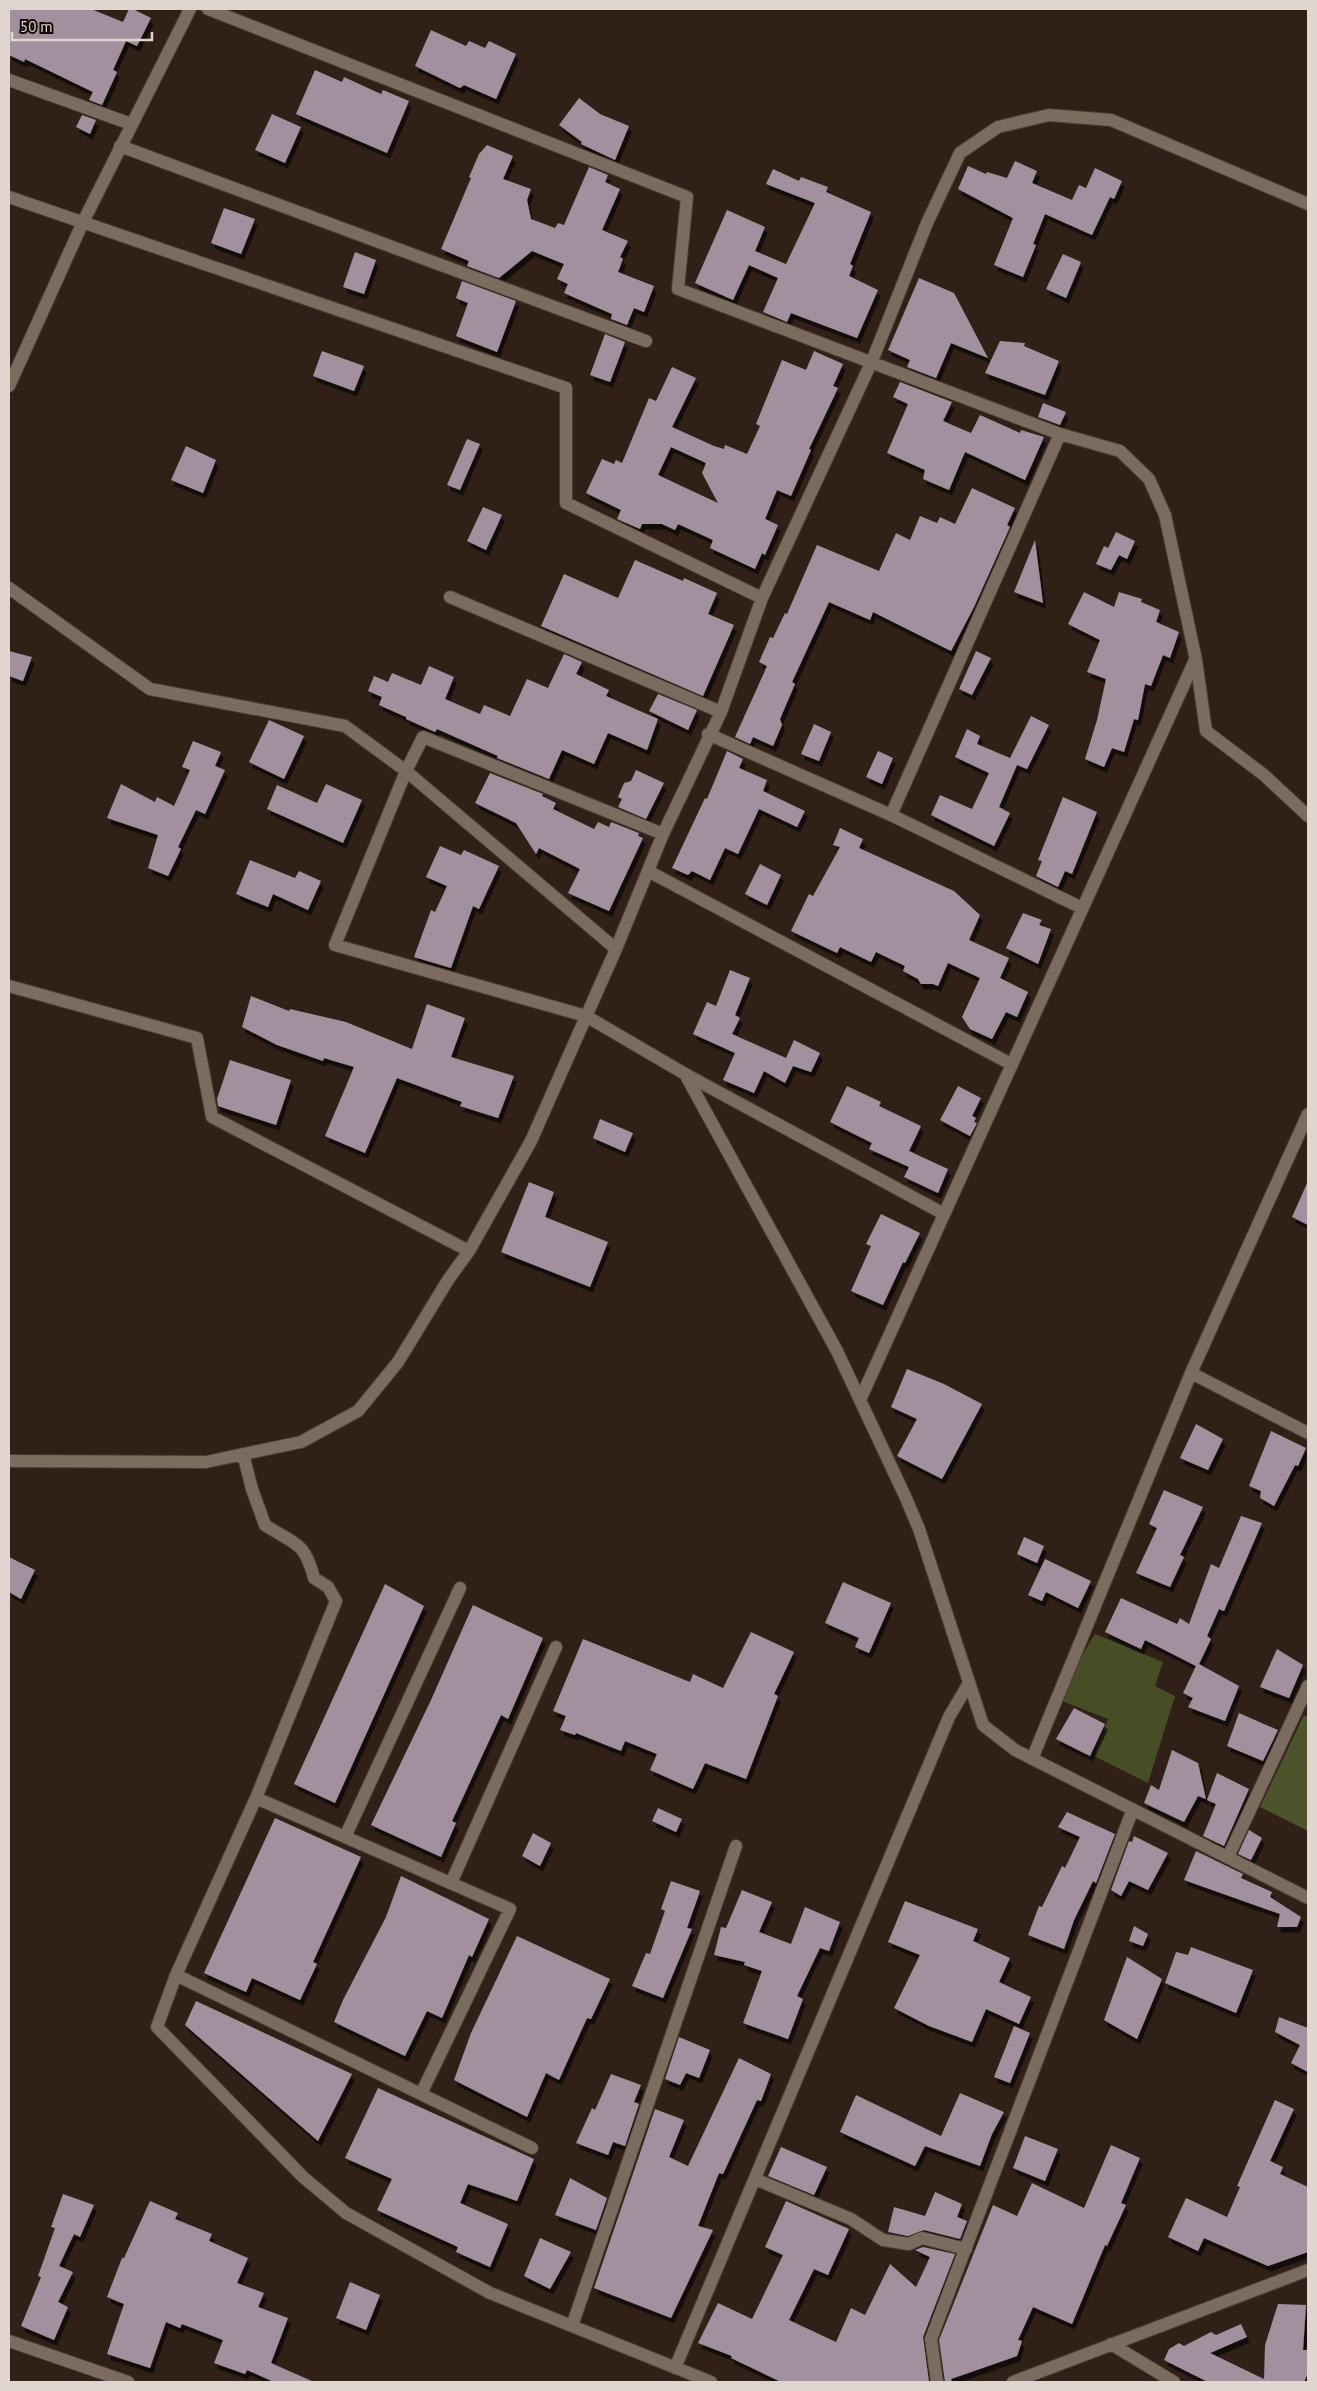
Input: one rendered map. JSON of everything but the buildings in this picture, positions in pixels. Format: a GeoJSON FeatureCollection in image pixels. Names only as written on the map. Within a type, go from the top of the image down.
{"type":"FeatureCollection","features":[{"type":"Feature","properties":{"kind":"street"},"geometry":{"type":"LineString","coordinates":[[9,386],[83,222],[190,9]]}},
{"type":"Feature","properties":{"kind":"street"},"geometry":{"type":"LineString","coordinates":[[208,9],[687,197],[678,289],[872,361],[1060,434],[1120,451],[1148,480],[1165,515],[1196,660],[1206,731],[1264,774],[1308,816]]}},
{"type":"Feature","properties":{"kind":"street"},"geometry":{"type":"LineString","coordinates":[[9,80],[131,124]]}},
{"type":"Feature","properties":{"kind":"street"},"geometry":{"type":"LineString","coordinates":[[9,1462],[206,1462],[301,1442],[358,1411],[398,1362],[448,1280],[469,1251],[531,1141],[616,949],[663,834],[708,734],[721,712],[762,598],[872,361],[927,223],[960,153],[998,127],[1049,115],[1111,120],[1308,204]]}},
{"type":"Feature","properties":{"kind":"street"},"geometry":{"type":"LineString","coordinates":[[120,146],[646,341]]}},
{"type":"Feature","properties":{"kind":"street"},"geometry":{"type":"LineString","coordinates":[[9,197],[566,388],[566,503],[762,598]]}},
{"type":"Feature","properties":{"kind":"street"},"geometry":{"type":"LineString","coordinates":[[891,815],[1060,434]]}},
{"type":"Feature","properties":{"kind":"street"},"geometry":{"type":"LineString","coordinates":[[9,588],[150,689],[345,726],[406,771],[616,949]]}},
{"type":"Feature","properties":{"kind":"street"},"geometry":{"type":"LineString","coordinates":[[450,597],[721,712]]}},
{"type":"Feature","properties":{"kind":"street"},"geometry":{"type":"LineString","coordinates":[[860,1400],[1196,660]]}},
{"type":"Feature","properties":{"kind":"street"},"geometry":{"type":"LineString","coordinates":[[708,734],[891,815],[1082,908]]}},
{"type":"Feature","properties":{"kind":"street"},"geometry":{"type":"LineString","coordinates":[[663,834],[423,737],[406,771],[335,945],[586,1016],[685,1074],[944,1214]]}},
{"type":"Feature","properties":{"kind":"street"},"geometry":{"type":"LineString","coordinates":[[648,871],[1011,1064]]}},
{"type":"Feature","properties":{"kind":"street"},"geometry":{"type":"LineString","coordinates":[[9,986],[197,1038],[212,1117],[469,1251]]}},
{"type":"Feature","properties":{"kind":"street"},"geometry":{"type":"LineString","coordinates":[[685,1074],[837,1351],[860,1400],[919,1529],[983,1725],[1014,1750],[1308,1898]]}},
{"type":"Feature","properties":{"kind":"street"},"geometry":{"type":"LineString","coordinates":[[1032,1759],[1191,1373],[1308,1114]]}},
{"type":"Feature","properties":{"kind":"street"},"geometry":{"type":"LineString","coordinates":[[1191,1373],[1308,1433]]}},
{"type":"Feature","properties":{"kind":"street"},"geometry":{"type":"LineString","coordinates":[[243,1454],[252,1489],[265,1525],[301,1547],[308,1558],[314,1578],[328,1587],[336,1601],[256,1798],[176,1975],[157,2027],[302,2177],[346,2213],[490,2293],[711,2382]]}},
{"type":"Feature","properties":{"kind":"street"},"geometry":{"type":"LineString","coordinates":[[345,1837],[460,1588]]}},
{"type":"Feature","properties":{"kind":"street"},"geometry":{"type":"LineString","coordinates":[[451,1883],[556,1646]]}},
{"type":"Feature","properties":{"kind":"street"},"geometry":{"type":"LineString","coordinates":[[675,2368],[948,1717],[968,1683]]}},
{"type":"Feature","properties":{"kind":"street"},"geometry":{"type":"LineString","coordinates":[[1228,1857],[1308,1686]]}},
{"type":"Feature","properties":{"kind":"street"},"geometry":{"type":"LineString","coordinates":[[256,1798],[510,1909],[421,2094]]}},
{"type":"Feature","properties":{"kind":"street"},"geometry":{"type":"LineString","coordinates":[[938,2382],[932,2339],[1133,1809]]}},
{"type":"Feature","properties":{"kind":"street"},"geometry":{"type":"LineString","coordinates":[[572,2326],[736,1846]]}},
{"type":"Feature","properties":{"kind":"street"},"geometry":{"type":"LineString","coordinates":[[176,1975],[532,2148]]}},
{"type":"Feature","properties":{"kind":"street"},"geometry":{"type":"LineString","coordinates":[[755,2179],[851,2219],[883,2240],[909,2244],[922,2238],[966,2249]]}},
{"type":"Feature","properties":{"kind":"street"},"geometry":{"type":"LineString","coordinates":[[1013,2382],[1308,2270]]}},
{"type":"Feature","properties":{"kind":"street"},"geometry":{"type":"LineString","coordinates":[[9,2341],[96,2377],[128,2382]]}},
{"type":"Feature","properties":{"kind":"street"},"geometry":{"type":"LineString","coordinates":[[1111,2344],[1174,2382]]}},
{"type":"Feature","properties":{"kind":"green space"},"geometry":{"type":"Polygon","coordinates":[[[1095,1634],[1163,1662],[1155,1686],[1175,1696],[1148,1783],[1094,1756],[1108,1719],[1062,1701],[1076,1665],[1095,1634]]]}},
{"type":"Feature","properties":{"kind":"green space"},"geometry":{"type":"Polygon","coordinates":[[[1304,1715],[1308,1717],[1308,1831],[1260,1807],[1304,1715]]]}}]}
